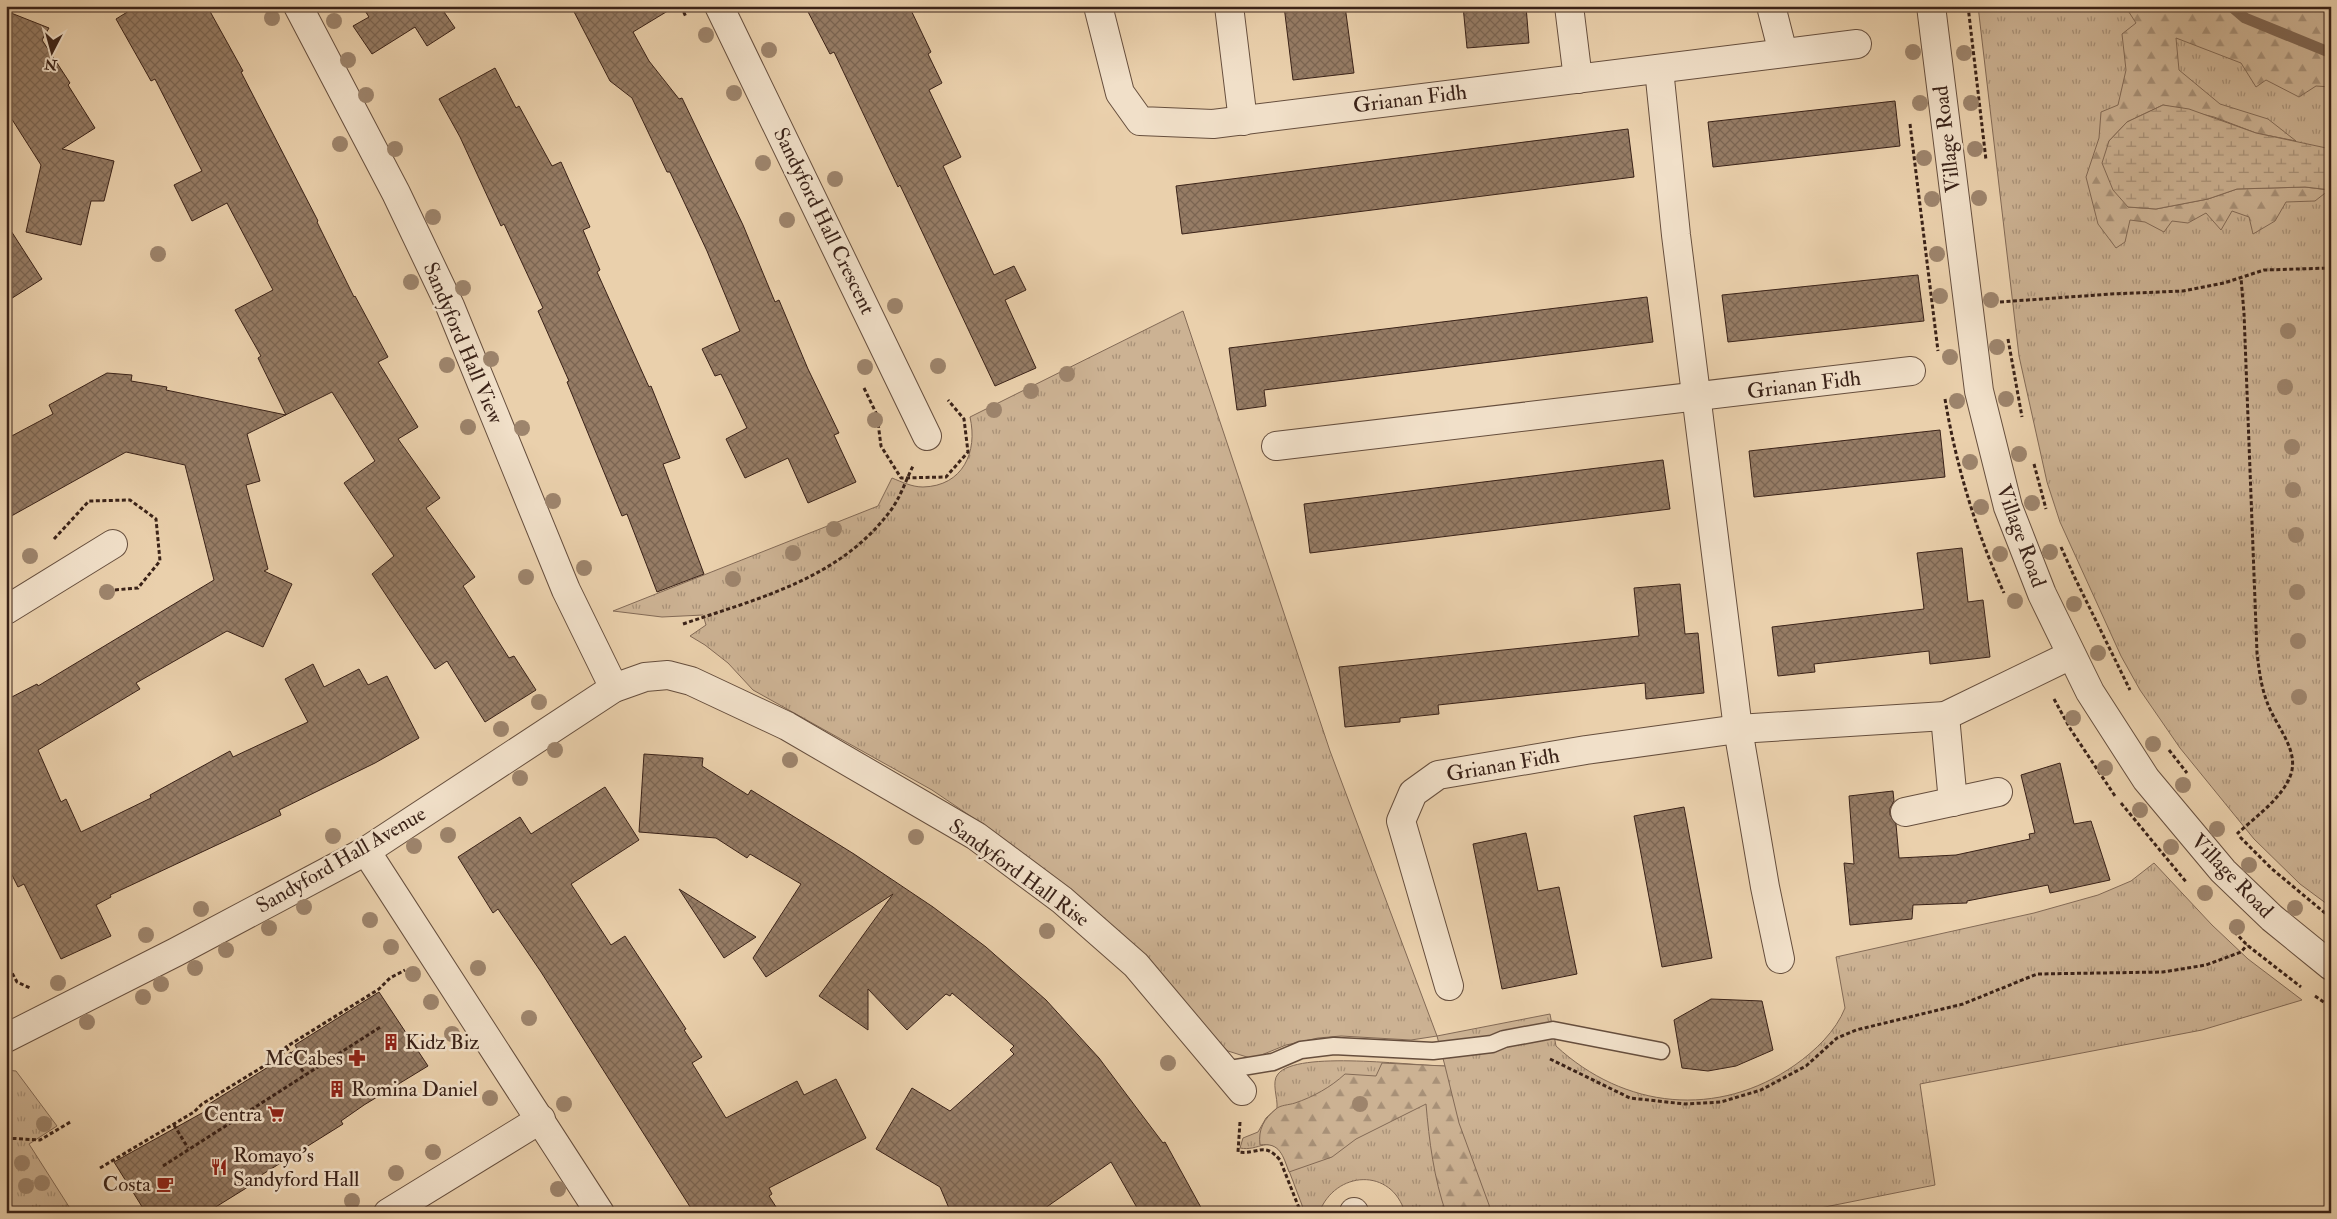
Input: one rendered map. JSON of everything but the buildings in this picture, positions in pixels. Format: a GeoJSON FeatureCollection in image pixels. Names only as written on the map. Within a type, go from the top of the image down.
{"type":"FeatureCollection","features":[{"type":"Feature","properties":{"kind":"street","name":"Sandyford Hall View"},"geometry":{"type":"LineString","coordinates":[[298,6],[396,193],[450,306],[566,590],[614,688]]}},
{"type":"Feature","properties":{"kind":"street","name":"Sandyford Hall Crescent"},"geometry":{"type":"LineString","coordinates":[[719,6],[927,436]]}},
{"type":"Feature","properties":{"kind":"street","name":"Grianan Fidh"},"geometry":{"type":"LineString","coordinates":[[1098,6],[1120,93],[1140,121],[1213,124],[1857,44]]}},
{"type":"Feature","properties":{"kind":"street"},"geometry":{"type":"LineString","coordinates":[[1229,6],[1243,120]]}},
{"type":"Feature","properties":{"kind":"street"},"geometry":{"type":"LineString","coordinates":[[1570,6],[1578,79]]}},
{"type":"Feature","properties":{"kind":"street"},"geometry":{"type":"LineString","coordinates":[[1772,6],[1783,53]]}},
{"type":"Feature","properties":{"kind":"street","name":"Village Road"},"geometry":{"type":"LineString","coordinates":[[1932,6],[1967,305],[1979,390],[2008,507],[2042,594],[2071,655],[2115,734],[2146,779],[2185,828],[2223,871],[2272,918],[2331,966]]}},
{"type":"Feature","properties":{"kind":"street"},"geometry":{"type":"LineString","coordinates":[[1660,69],[1676,235],[1738,729],[1765,887],[1780,959]]}},
{"type":"Feature","properties":{"kind":"street","name":"Grianan Fidh"},"geometry":{"type":"LineString","coordinates":[[1276,446],[1697,398],[1911,371]]}},
{"type":"Feature","properties":{"kind":"street"},"geometry":{"type":"LineString","coordinates":[[6,610],[113,544]]}},
{"type":"Feature","properties":{"kind":"street","name":"Grianan Fidh"},"geometry":{"type":"LineString","coordinates":[[1449,986],[1401,821],[1413,793],[1438,776],[1586,750],[1738,729],[1946,716],[2071,655]]}},
{"type":"Feature","properties":{"kind":"street","name":"Sandyford Hall Avenue"},"geometry":{"type":"LineString","coordinates":[[7,1036],[176,952],[366,851],[614,688],[644,677],[668,675]]}},
{"type":"Feature","properties":{"kind":"street","name":"Sandyford Hall Rise"},"geometry":{"type":"LineString","coordinates":[[668,675],[691,681],[787,726],[976,836],[1062,900],[1136,965],[1242,1091]]}},
{"type":"Feature","properties":{"kind":"street"},"geometry":{"type":"LineString","coordinates":[[1946,716],[1954,802]]}},
{"type":"Feature","properties":{"kind":"street"},"geometry":{"type":"LineString","coordinates":[[1905,812],[1998,792]]}},
{"type":"Feature","properties":{"kind":"street"},"geometry":{"type":"LineString","coordinates":[[366,851],[600,1213]]}},
{"type":"Feature","properties":{"kind":"street"},"geometry":{"type":"LineString","coordinates":[[388,1213],[541,1119]]}},
{"type":"Feature","properties":{"kind":"lane"},"geometry":{"type":"LineString","coordinates":[[1224,1070],[1273,1062],[1301,1050],[1326,1047],[1433,1051],[1492,1044],[1504,1039],[1553,1030],[1661,1051]]}},
{"type":"Feature","properties":{"kind":"path"},"geometry":{"type":"LineString","coordinates":[[1968,6],[1986,167]]}},
{"type":"Feature","properties":{"kind":"path"},"geometry":{"type":"LineString","coordinates":[[1967,305],[2111,294],[2182,292],[2241,278],[2264,270],[2331,268]]}},
{"type":"Feature","properties":{"kind":"path"},"geometry":{"type":"LineString","coordinates":[[2237,834],[2274,799],[2286,783],[2291,773],[2292,752],[2267,703],[2260,683],[2252,575],[2244,313],[2241,278]]}},
{"type":"Feature","properties":{"kind":"path"},"geometry":{"type":"LineString","coordinates":[[2001,292],[2004,311]]}},
{"type":"Feature","properties":{"kind":"path"},"geometry":{"type":"LineString","coordinates":[[2006,330],[2023,423]]}},
{"type":"Feature","properties":{"kind":"path"},"geometry":{"type":"LineString","coordinates":[[682,624],[789,588],[820,572],[870,536],[892,509],[927,436]]}},
{"type":"Feature","properties":{"kind":"path"},"geometry":{"type":"LineString","coordinates":[[2032,459],[2048,514]]}},
{"type":"Feature","properties":{"kind":"path"},"geometry":{"type":"LineString","coordinates":[[2059,541],[2074,576],[2136,698]]}},
{"type":"Feature","properties":{"kind":"path"},"geometry":{"type":"LineString","coordinates":[[2166,745],[2189,776]]}},
{"type":"Feature","properties":{"kind":"path"},"geometry":{"type":"LineString","coordinates":[[2231,827],[2272,869],[2331,918]]}},
{"type":"Feature","properties":{"kind":"path"},"geometry":{"type":"LineString","coordinates":[[1504,1039],[1584,1074],[1630,1098],[1684,1104],[1720,1102],[1761,1090],[1806,1066],[1837,1038],[1856,1030],[1962,1004],[2037,974],[2163,972],[2206,965],[2241,952],[2247,945]]}},
{"type":"Feature","properties":{"kind":"path"},"geometry":{"type":"LineString","coordinates":[[6,962],[17,982],[33,990]]}},
{"type":"Feature","properties":{"kind":"path"},"geometry":{"type":"LineString","coordinates":[[100,1168],[174,1125],[194,1112],[202,1104],[282,1055],[286,1048],[412,966]]}},
{"type":"Feature","properties":{"kind":"path"},"geometry":{"type":"LineString","coordinates":[[162,1166],[382,1026]]}},
{"type":"Feature","properties":{"kind":"path"},"geometry":{"type":"LineString","coordinates":[[286,1048],[305,1074]]}},
{"type":"Feature","properties":{"kind":"path"},"geometry":{"type":"LineString","coordinates":[[1242,1091],[1238,1152],[1247,1153],[1260,1149],[1271,1151],[1275,1154],[1280,1160],[1301,1213]]}},
{"type":"Feature","properties":{"kind":"path"},"geometry":{"type":"LineString","coordinates":[[6,1138],[40,1140],[72,1121]]}},
{"type":"Feature","properties":{"kind":"path"},"geometry":{"type":"LineString","coordinates":[[174,1125],[188,1148]]}},
{"type":"Feature","properties":{"kind":"green space"},"geometry":{"type":"Polygon","coordinates":[[[1978,6],[2331,6],[2331,907],[2300,884],[2254,839],[2180,748],[2140,690],[2121,656],[2060,522],[2047,482],[2019,356],[1978,6]]]}},
{"type":"Feature","properties":{"kind":"green space"},"geometry":{"type":"Polygon","coordinates":[[[2125,6],[2325,6],[2331,8],[2331,87],[2316,86],[2299,97],[2266,80],[2256,87],[2241,63],[2176,38],[2179,70],[2220,104],[2268,119],[2296,141],[2256,133],[2214,117],[2163,105],[2127,122],[2109,141],[2128,207],[2156,209],[2208,199],[2237,189],[2305,187],[2329,190],[2315,201],[2286,202],[2275,221],[2253,234],[2249,217],[2232,211],[2221,230],[2206,213],[2188,223],[2172,221],[2164,232],[2145,222],[2130,220],[2125,242],[2116,248],[2098,224],[2086,177],[2099,138],[2101,112],[2118,105],[2126,70],[2122,34],[2136,23],[2125,6]]]}},
{"type":"Feature","properties":{"kind":"green space"},"geometry":{"type":"Polygon","coordinates":[[[2163,105],[2189,109],[2256,133],[2331,149],[2331,190],[2305,187],[2237,189],[2208,199],[2156,209],[2128,207],[2113,190],[2102,163],[2109,141],[2127,122],[2163,105]]]}},
{"type":"Feature","properties":{"kind":"green space"},"geometry":{"type":"Polygon","coordinates":[[[1183,311],[1330,751],[1437,1036],[1411,1040],[1341,1036],[1318,1038],[1286,1045],[1250,1058],[1228,1051],[991,830],[932,790],[753,690],[728,663],[690,636],[706,625],[703,615],[662,617],[613,611],[878,506],[892,478],[919,487],[937,485],[948,481],[958,474],[969,454],[972,443],[970,417],[1183,311]]]}},
{"type":"Feature","properties":{"kind":"green space"},"geometry":{"type":"Polygon","coordinates":[[[2154,863],[2212,925],[2248,959],[2302,1000],[2202,1030],[1920,1084],[1935,1185],[1795,1213],[1405,1213],[1398,1198],[1388,1188],[1376,1181],[1363,1180],[1350,1182],[1337,1188],[1327,1199],[1319,1213],[1305,1213],[1283,1155],[1278,1149],[1268,1145],[1247,1149],[1240,1148],[1243,1138],[1258,1132],[1266,1118],[1277,1108],[1276,1077],[1289,1067],[1331,1061],[1445,1066],[1437,1036],[1550,1014],[1556,1046],[1583,1067],[1611,1083],[1641,1094],[1672,1099],[1703,1099],[1735,1094],[1765,1082],[1795,1065],[1817,1047],[1836,1025],[1845,1008],[1836,957],[2034,913],[2098,895],[2131,881],[2154,863]]]}},
{"type":"Feature","properties":{"kind":"green space"},"geometry":{"type":"Polygon","coordinates":[[[1382,1063],[1445,1066],[1459,1123],[1492,1213],[1446,1213],[1438,1187],[1426,1104],[1356,1139],[1332,1157],[1289,1172],[1280,1151],[1272,1146],[1260,1145],[1261,1129],[1268,1117],[1278,1108],[1315,1095],[1345,1074],[1376,1076],[1382,1063]]]}},
{"type":"Feature","properties":{"kind":"green space"},"geometry":{"type":"Polygon","coordinates":[[[6,1070],[16,1071],[57,1126],[29,1144],[73,1213],[6,1213],[6,1070]]]}},
{"type":"Feature","properties":{"kind":"waterway"},"geometry":{"type":"LineString","coordinates":[[2231,6],[2245,18],[2331,53]]}},
{"type":"Feature","properties":{"kind":"place","name":"Kidz Biz"},"geometry":{"type":"Point","coordinates":[391,1042]}},
{"type":"Feature","properties":{"kind":"place","name":"McCabes"},"geometry":{"type":"Point","coordinates":[357,1058]}},
{"type":"Feature","properties":{"kind":"place","name":"Romina Daniel"},"geometry":{"type":"Point","coordinates":[337,1089]}},
{"type":"Feature","properties":{"kind":"place","name":"Centra"},"geometry":{"type":"Point","coordinates":[276,1114]}},
{"type":"Feature","properties":{"kind":"place","name":"Romayo's Sandyford Hall"},"geometry":{"type":"Point","coordinates":[219,1167]}},
{"type":"Feature","properties":{"kind":"place","name":"Costa"},"geometry":{"type":"Point","coordinates":[165,1184]}}]}
